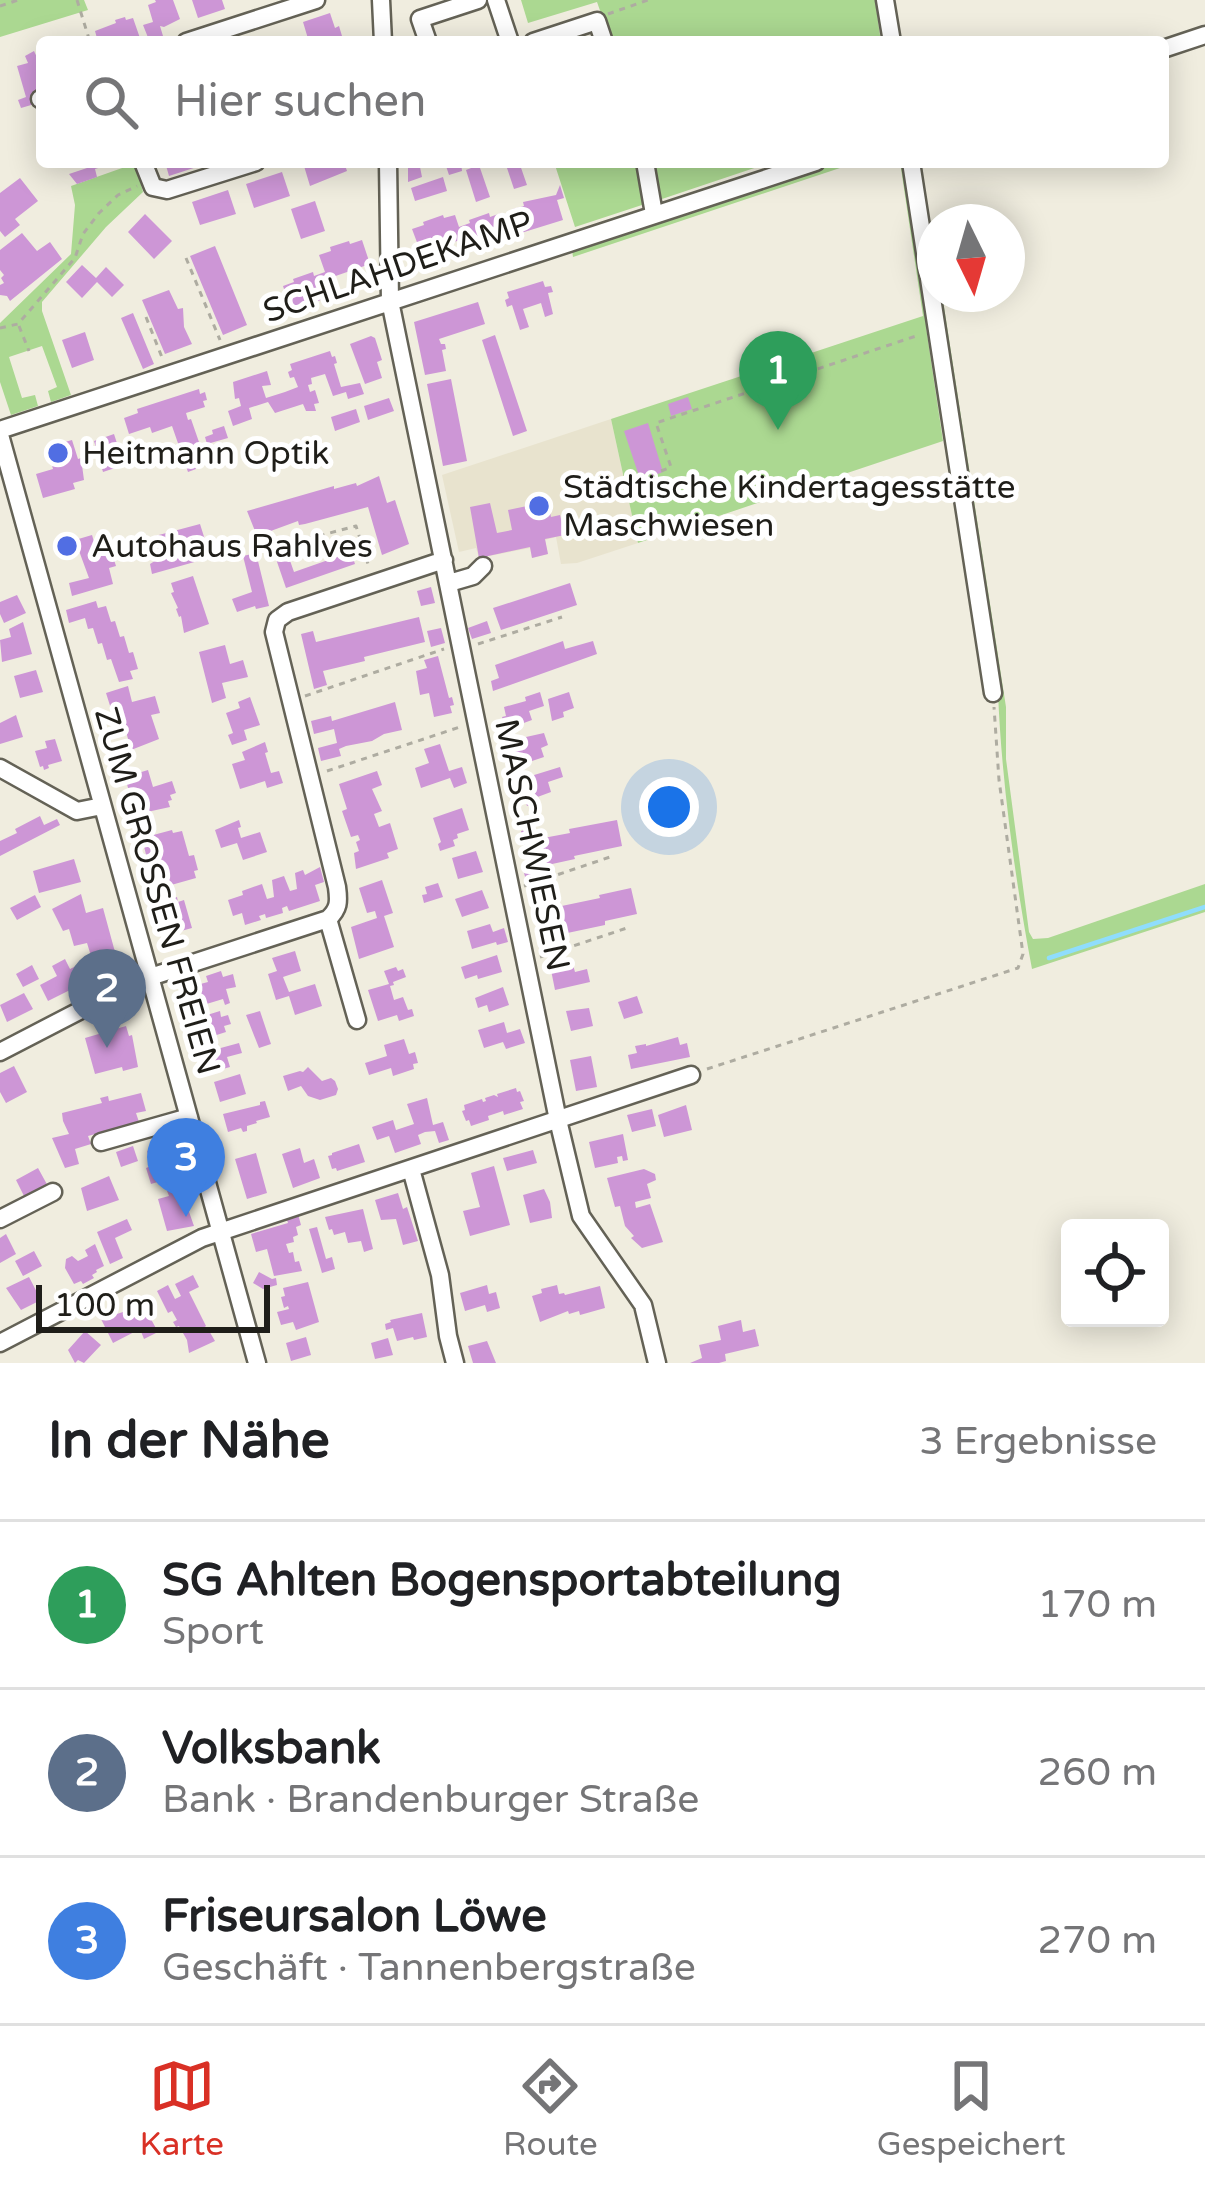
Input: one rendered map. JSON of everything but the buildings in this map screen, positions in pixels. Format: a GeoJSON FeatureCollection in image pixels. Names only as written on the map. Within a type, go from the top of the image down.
{"type":"FeatureCollection","features":[{"type":"Feature","properties":{"kind":"street"},"geometry":{"type":"LineString","coordinates":[[205,36],[316,0]]}},
{"type":"Feature","properties":{"kind":"street"},"geometry":{"type":"LineString","coordinates":[[381,0],[383,36]]}},
{"type":"Feature","properties":{"kind":"street"},"geometry":{"type":"LineString","coordinates":[[426,36],[420,19],[478,0]]}},
{"type":"Feature","properties":{"kind":"street"},"geometry":{"type":"LineString","coordinates":[[496,0],[508,36]]}},
{"type":"Feature","properties":{"kind":"street"},"geometry":{"type":"LineString","coordinates":[[885,0],[891,36]]}},
{"type":"Feature","properties":{"kind":"street"},"geometry":{"type":"LineString","coordinates":[[551,36],[597,21],[602,36]]}},
{"type":"Feature","properties":{"kind":"street"},"geometry":{"type":"LineString","coordinates":[[1169,47],[1205,35]]}},
{"type":"Feature","properties":{"kind":"street"},"geometry":{"type":"LineString","coordinates":[[145,168],[153,187],[167,190],[237,168]]}},
{"type":"Feature","properties":{"kind":"street","name":"MASCHWIESEN"},"geometry":{"type":"LineString","coordinates":[[388,168],[390,301],[558,1120],[580,1216],[643,1305],[656,1363]]}},
{"type":"Feature","properties":{"kind":"street"},"geometry":{"type":"LineString","coordinates":[[647,168],[654,214]]}},
{"type":"Feature","properties":{"kind":"street","name":"SCHLAHDEKAMP"},"geometry":{"type":"LineString","coordinates":[[0,433],[797,168]]}},
{"type":"Feature","properties":{"kind":"street"},"geometry":{"type":"LineString","coordinates":[[912,168],[993,693]]}},
{"type":"Feature","properties":{"kind":"street","name":"ZUM GROSSEN FREIEN"},"geometry":{"type":"LineString","coordinates":[[0,433],[257,1363]]}},
{"type":"Feature","properties":{"kind":"street"},"geometry":{"type":"LineString","coordinates":[[0,1052],[150,976],[328,919],[336,912],[337,887],[274,632],[278,620],[288,612],[444,560]]}},
{"type":"Feature","properties":{"kind":"street"},"geometry":{"type":"LineString","coordinates":[[449,583],[483,566]]}},
{"type":"Feature","properties":{"kind":"street"},"geometry":{"type":"LineString","coordinates":[[0,768],[77,811],[102,806]]}},
{"type":"Feature","properties":{"kind":"street"},"geometry":{"type":"LineString","coordinates":[[328,919],[357,1020]]}},
{"type":"Feature","properties":{"kind":"street"},"geometry":{"type":"LineString","coordinates":[[1,1340],[220,1231],[691,1075]]}},
{"type":"Feature","properties":{"kind":"street"},"geometry":{"type":"LineString","coordinates":[[101,1142],[189,1118]]}},
{"type":"Feature","properties":{"kind":"street"},"geometry":{"type":"LineString","coordinates":[[411,1168],[440,1276],[455,1363]]}},
{"type":"Feature","properties":{"kind":"street"},"geometry":{"type":"LineString","coordinates":[[0,1219],[53,1192]]}},
{"type":"Feature","properties":{"kind":"path"},"geometry":{"type":"LineString","coordinates":[[0,6],[18,0]]}},
{"type":"Feature","properties":{"kind":"path"},"geometry":{"type":"LineString","coordinates":[[76,0],[89,36]]}},
{"type":"Feature","properties":{"kind":"path"},"geometry":{"type":"LineString","coordinates":[[597,21],[649,0]]}},
{"type":"Feature","properties":{"kind":"path"},"geometry":{"type":"LineString","coordinates":[[0,328],[18,324],[75,259],[83,234],[98,213],[118,195],[150,183]]}},
{"type":"Feature","properties":{"kind":"path"},"geometry":{"type":"LineString","coordinates":[[186,258],[226,356]]}},
{"type":"Feature","properties":{"kind":"path"},"geometry":{"type":"LineString","coordinates":[[146,316],[169,375]]}},
{"type":"Feature","properties":{"kind":"path"},"geometry":{"type":"LineString","coordinates":[[18,324],[29,350]]}},
{"type":"Feature","properties":{"kind":"path"},"geometry":{"type":"LineString","coordinates":[[661,470],[671,467],[656,422],[926,333]]}},
{"type":"Feature","properties":{"kind":"path"},"geometry":{"type":"LineString","coordinates":[[307,539],[356,526],[371,576]]}},
{"type":"Feature","properties":{"kind":"path"},"geometry":{"type":"LineString","coordinates":[[470,647],[562,617]]}},
{"type":"Feature","properties":{"kind":"path"},"geometry":{"type":"LineString","coordinates":[[299,698],[452,647]]}},
{"type":"Feature","properties":{"kind":"path"},"geometry":{"type":"LineString","coordinates":[[691,1075],[1018,968],[1023,954],[999,780],[993,693]]}},
{"type":"Feature","properties":{"kind":"path"},"geometry":{"type":"LineString","coordinates":[[318,774],[468,725]]}},
{"type":"Feature","properties":{"kind":"path"},"geometry":{"type":"LineString","coordinates":[[520,888],[614,856]]}},
{"type":"Feature","properties":{"kind":"path"},"geometry":{"type":"LineString","coordinates":[[535,958],[630,927]]}},
{"type":"Feature","properties":{"kind":"shaded area","name":"Städtische Kindertagesstätte Maschwiesen"},"geometry":{"type":"Polygon","coordinates":[[[611,419],[638,543],[561,564],[556,537],[545,540],[548,554],[532,558],[530,548],[479,558],[476,548],[459,552],[442,475],[611,419]]]}},
{"type":"Feature","properties":{"kind":"green space"},"geometry":{"type":"Polygon","coordinates":[[[0,0],[84,0],[88,10],[0,37],[0,0]]]}},
{"type":"Feature","properties":{"kind":"green space"},"geometry":{"type":"Polygon","coordinates":[[[521,0],[875,0],[880,36],[609,36],[597,2],[528,23],[521,0]]]}},
{"type":"Feature","properties":{"kind":"green space"},"geometry":{"type":"Polygon","coordinates":[[[122,168],[137,168],[143,192],[42,302],[71,395],[51,402],[48,391],[57,387],[42,346],[9,357],[22,398],[35,395],[38,406],[11,415],[0,382],[0,323],[71,254],[75,205],[71,186],[122,168]]]}},
{"type":"Feature","properties":{"kind":"green space"},"geometry":{"type":"Polygon","coordinates":[[[556,168],[638,168],[645,204],[575,227],[556,168]]]}},
{"type":"Feature","properties":{"kind":"green space"},"geometry":{"type":"Polygon","coordinates":[[[653,168],[754,168],[659,200],[653,168]]]}},
{"type":"Feature","properties":{"kind":"green space"},"geometry":{"type":"Polygon","coordinates":[[[819,168],[840,168],[573,257],[572,250],[819,168]]]}},
{"type":"Feature","properties":{"kind":"green space"},"geometry":{"type":"Polygon","coordinates":[[[901,168],[908,168],[917,227],[917,276],[901,168]]]}},
{"type":"Feature","properties":{"kind":"green space"},"geometry":{"type":"Polygon","coordinates":[[[930,312],[932,324],[926,327],[943,441],[638,543],[611,419],[930,312]]]}},
{"type":"Feature","properties":{"kind":"green space"},"geometry":{"type":"Polygon","coordinates":[[[939,312],[945,312],[1006,707],[1006,759],[1029,932],[1033,939],[1048,938],[1205,884],[1205,912],[1032,969],[1010,832],[998,693],[939,312]]]}},
{"type":"Feature","properties":{"kind":"waterway"},"geometry":{"type":"LineString","coordinates":[[1049,958],[1205,907]]}},
{"type":"Feature","properties":{"kind":"place","name":"SG Ahlten Bogensportabteilung"},"geometry":{"type":"Point","coordinates":[778,430]}},
{"type":"Feature","properties":{"kind":"place","name":"Heitmann Optik"},"geometry":{"type":"Point","coordinates":[58,453]}},
{"type":"Feature","properties":{"kind":"place","name":"Städtische Kindertagesstätte Maschwiesen"},"geometry":{"type":"Point","coordinates":[539,506]}},
{"type":"Feature","properties":{"kind":"place","name":"Autohaus Rahlves"},"geometry":{"type":"Point","coordinates":[67,546]}},
{"type":"Feature","properties":{"kind":"place","name":"Volksbank"},"geometry":{"type":"Point","coordinates":[107,1048]}},
{"type":"Feature","properties":{"kind":"place","name":"Friseursalon Löwe"},"geometry":{"type":"Point","coordinates":[186,1217]}}]}
